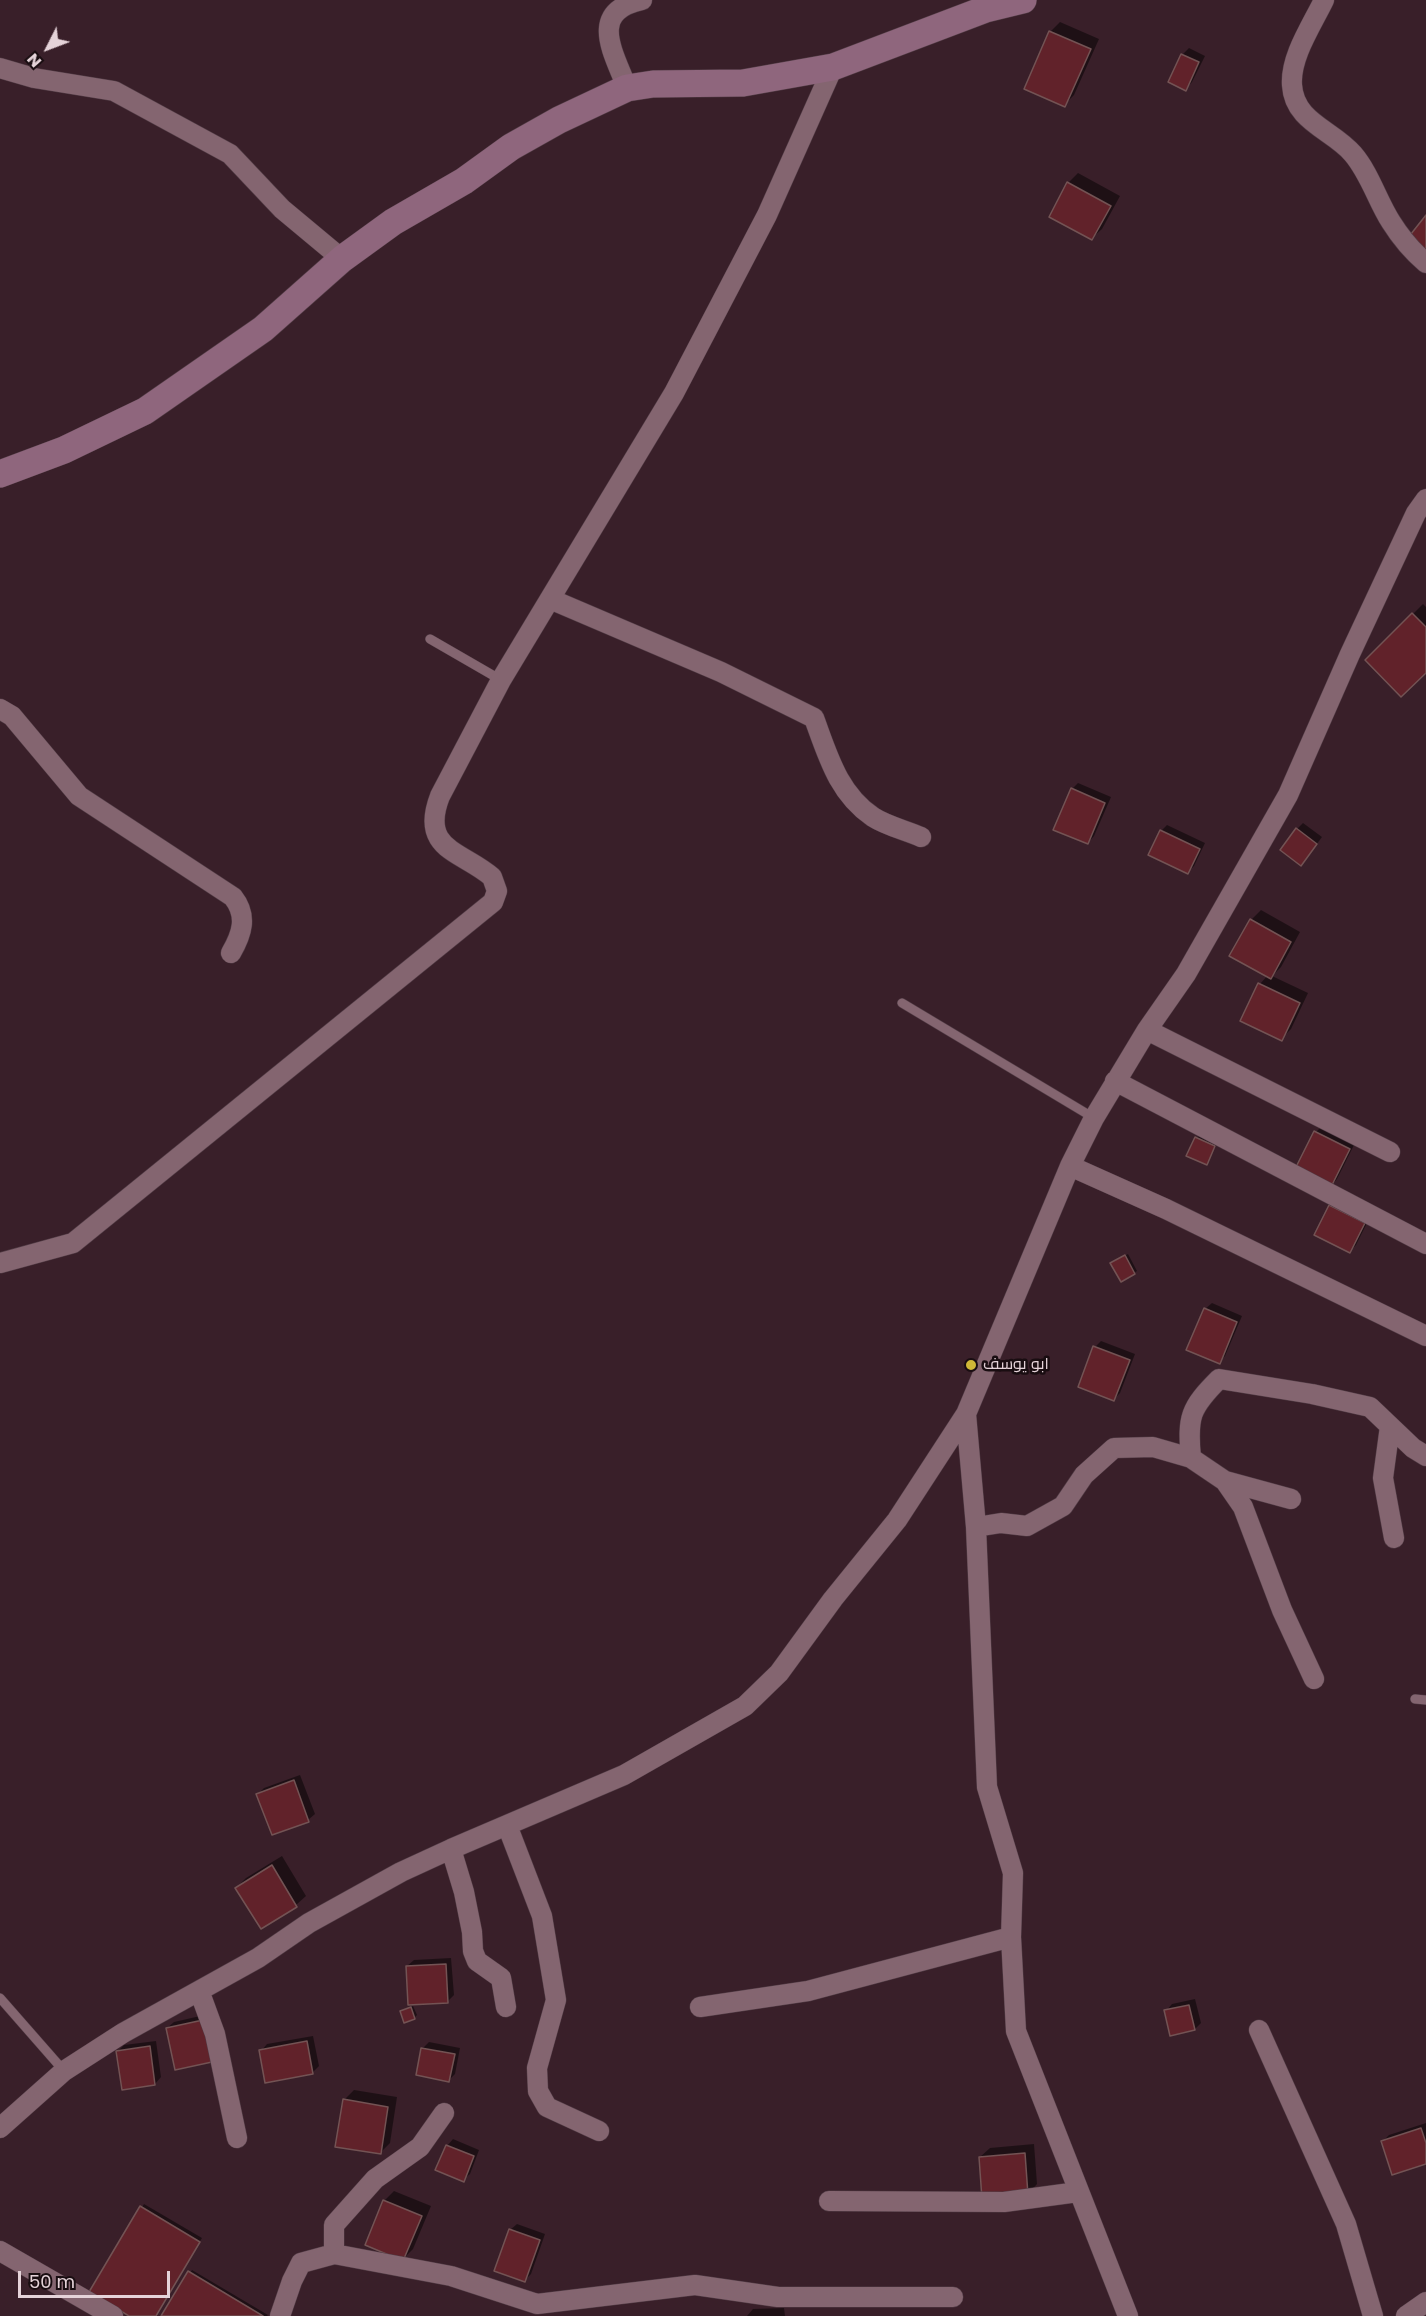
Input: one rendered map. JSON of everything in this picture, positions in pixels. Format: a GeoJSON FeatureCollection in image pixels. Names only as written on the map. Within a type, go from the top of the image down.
{"type":"FeatureCollection","features":[{"type":"Feature","properties":{"kind":"street"},"geometry":{"type":"LineString","coordinates":[[627,88],[608,39],[608,28],[619,10],[642,0]]}},
{"type":"Feature","properties":{"kind":"street"},"geometry":{"type":"LineString","coordinates":[[0,474],[64,450],[145,411],[263,329],[342,259],[393,222],[464,181],[511,147],[559,120],[627,88],[653,84],[743,83],[833,67],[986,9],[1023,0]]}},
{"type":"Feature","properties":{"kind":"street"},"geometry":{"type":"LineString","coordinates":[[1324,0],[1297,58],[1292,84],[1296,101],[1303,114],[1353,154],[1368,175],[1390,221],[1409,248],[1426,263]]}},
{"type":"Feature","properties":{"kind":"street"},"geometry":{"type":"LineString","coordinates":[[0,1263],[73,1243],[491,905],[496,894],[494,880],[442,845],[434,817],[440,796],[501,680],[680,382],[767,215],[833,67]]}},
{"type":"Feature","properties":{"kind":"street"},"geometry":{"type":"LineString","coordinates":[[0,68],[34,78],[114,91],[230,154],[282,209],[342,259]]}},
{"type":"Feature","properties":{"kind":"street"},"geometry":{"type":"LineString","coordinates":[[0,2128],[64,2071],[123,2033],[200,1993],[258,1958],[309,1923],[401,1872],[624,1775],[746,1706],[779,1673],[833,1599],[897,1521],[966,1414],[1070,1166],[1094,1118],[1147,1030],[1186,974],[1288,795],[1350,654],[1416,513],[1426,499]]}},
{"type":"Feature","properties":{"kind":"street"},"geometry":{"type":"LineString","coordinates":[[550,599],[721,672],[814,718],[837,779],[852,800],[875,818],[921,837]]}},
{"type":"Feature","properties":{"kind":"street"},"geometry":{"type":"LineString","coordinates":[[0,709],[12,716],[78,796],[233,897],[241,909],[242,923],[239,938],[231,953]]}},
{"type":"Feature","properties":{"kind":"street"},"geometry":{"type":"LineString","coordinates":[[1147,1030],[1390,1152]]}},
{"type":"Feature","properties":{"kind":"street"},"geometry":{"type":"LineString","coordinates":[[1115,1081],[1426,1244]]}},
{"type":"Feature","properties":{"kind":"street"},"geometry":{"type":"LineString","coordinates":[[1070,1166],[1166,1209],[1426,1336]]}},
{"type":"Feature","properties":{"kind":"street"},"geometry":{"type":"LineString","coordinates":[[1191,1458],[1188,1430],[1196,1403],[1219,1379],[1312,1394],[1370,1407],[1426,1456]]}},
{"type":"Feature","properties":{"kind":"street"},"geometry":{"type":"LineString","coordinates":[[966,1414],[976,1527],[987,1787],[1013,1873],[1011,1937],[1016,2031],[1128,2316]]}},
{"type":"Feature","properties":{"kind":"street"},"geometry":{"type":"LineString","coordinates":[[1390,1426],[1383,1478],[1394,1538]]}},
{"type":"Feature","properties":{"kind":"street"},"geometry":{"type":"LineString","coordinates":[[976,1527],[1001,1523],[1026,1526],[1063,1506],[1084,1475],[1114,1448],[1153,1447],[1191,1458],[1225,1481],[1291,1499]]}},
{"type":"Feature","properties":{"kind":"street"},"geometry":{"type":"LineString","coordinates":[[1225,1481],[1243,1507],[1282,1610],[1314,1680]]}},
{"type":"Feature","properties":{"kind":"street"},"geometry":{"type":"LineString","coordinates":[[507,1825],[542,1916],[556,2000],[537,2068],[538,2091],[547,2107],[599,2131]]}},
{"type":"Feature","properties":{"kind":"street"},"geometry":{"type":"LineString","coordinates":[[451,1849],[464,1892],[472,1932],[473,1951],[477,1961],[501,1978],[506,2007]]}},
{"type":"Feature","properties":{"kind":"street"},"geometry":{"type":"LineString","coordinates":[[700,2007],[808,1991],[1011,1937]]}},
{"type":"Feature","properties":{"kind":"street"},"geometry":{"type":"LineString","coordinates":[[200,1993],[215,2034],[237,2138]]}},
{"type":"Feature","properties":{"kind":"street"},"geometry":{"type":"LineString","coordinates":[[1259,2030],[1346,2224],[1373,2316]]}},
{"type":"Feature","properties":{"kind":"street"},"geometry":{"type":"LineString","coordinates":[[334,2254],[334,2225],[375,2179],[420,2147],[444,2113]]}},
{"type":"Feature","properties":{"kind":"street"},"geometry":{"type":"LineString","coordinates":[[829,2201],[1004,2202],[1078,2192]]}},
{"type":"Feature","properties":{"kind":"street"},"geometry":{"type":"LineString","coordinates":[[0,2251],[113,2316]]}},
{"type":"Feature","properties":{"kind":"street"},"geometry":{"type":"LineString","coordinates":[[280,2316],[292,2281],[301,2264],[334,2254],[451,2276],[537,2304],[578,2301],[695,2285],[778,2297],[953,2297]]}},
{"type":"Feature","properties":{"kind":"street"},"geometry":{"type":"LineString","coordinates":[[1406,2316],[1426,2302]]}},
{"type":"Feature","properties":{"kind":"lane"},"geometry":{"type":"LineString","coordinates":[[430,639],[501,680]]}},
{"type":"Feature","properties":{"kind":"lane"},"geometry":{"type":"LineString","coordinates":[[902,1003],[1094,1118]]}},
{"type":"Feature","properties":{"kind":"lane"},"geometry":{"type":"LineString","coordinates":[[1415,1699],[1426,1700]]}},
{"type":"Feature","properties":{"kind":"lane"},"geometry":{"type":"LineString","coordinates":[[0,1998],[64,2071]]}},
{"type":"Feature","properties":{"kind":"building"},"geometry":{"type":"Polygon","coordinates":[[[1049,31],[1091,49],[1065,107],[1024,89],[1049,31]]]}},
{"type":"Feature","properties":{"kind":"building"},"geometry":{"type":"Polygon","coordinates":[[[1181,54],[1199,62],[1186,91],[1168,82],[1181,54]]]}},
{"type":"Feature","properties":{"kind":"building"},"geometry":{"type":"Polygon","coordinates":[[[1067,182],[1111,206],[1092,240],[1049,217],[1067,182]]]}},
{"type":"Feature","properties":{"kind":"building"},"geometry":{"type":"Polygon","coordinates":[[[1426,215],[1426,254],[1407,239],[1426,215]]]}},
{"type":"Feature","properties":{"kind":"building"},"geometry":{"type":"Polygon","coordinates":[[[1412,613],[1426,627],[1426,673],[1401,697],[1365,660],[1412,613]]]}},
{"type":"Feature","properties":{"kind":"building"},"geometry":{"type":"Polygon","coordinates":[[[1071,788],[1105,803],[1088,844],[1053,830],[1071,788]]]}},
{"type":"Feature","properties":{"kind":"building"},"geometry":{"type":"Polygon","coordinates":[[[1296,828],[1317,844],[1301,866],[1280,850],[1296,828]]]}},
{"type":"Feature","properties":{"kind":"building"},"geometry":{"type":"Polygon","coordinates":[[[1160,830],[1200,849],[1188,874],[1148,855],[1160,830]]]}},
{"type":"Feature","properties":{"kind":"building"},"geometry":{"type":"Polygon","coordinates":[[[1250,919],[1291,942],[1271,979],[1229,956],[1250,919]]]}},
{"type":"Feature","properties":{"kind":"building"},"geometry":{"type":"Polygon","coordinates":[[[1258,983],[1300,1003],[1282,1041],[1240,1021],[1258,983]]]}},
{"type":"Feature","properties":{"kind":"building"},"geometry":{"type":"Polygon","coordinates":[[[1314,1131],[1350,1149],[1331,1187],[1295,1169],[1314,1131]]]}},
{"type":"Feature","properties":{"kind":"building"},"geometry":{"type":"Polygon","coordinates":[[[1195,1137],[1215,1146],[1207,1165],[1186,1156],[1195,1137]]]}},
{"type":"Feature","properties":{"kind":"building"},"geometry":{"type":"Polygon","coordinates":[[[1329,1205],[1365,1223],[1350,1253],[1314,1235],[1329,1205]]]}},
{"type":"Feature","properties":{"kind":"building"},"geometry":{"type":"Polygon","coordinates":[[[1125,1255],[1135,1274],[1121,1282],[1110,1263],[1125,1255]]]}},
{"type":"Feature","properties":{"kind":"building"},"geometry":{"type":"Polygon","coordinates":[[[1204,1308],[1237,1322],[1220,1364],[1186,1350],[1204,1308]]]}},
{"type":"Feature","properties":{"kind":"building"},"geometry":{"type":"Polygon","coordinates":[[[1093,1346],[1130,1360],[1114,1401],[1078,1387],[1093,1346]]]}},
{"type":"Feature","properties":{"kind":"building"},"geometry":{"type":"Polygon","coordinates":[[[294,1780],[309,1822],[272,1835],[256,1794],[294,1780]]]}},
{"type":"Feature","properties":{"kind":"building"},"geometry":{"type":"Polygon","coordinates":[[[272,1865],[297,1907],[261,1929],[235,1888],[272,1865]]]}},
{"type":"Feature","properties":{"kind":"building"},"geometry":{"type":"Polygon","coordinates":[[[446,1964],[448,2003],[408,2005],[406,1966],[446,1964]]]}},
{"type":"Feature","properties":{"kind":"building"},"geometry":{"type":"Polygon","coordinates":[[[1189,2005],[1195,2030],[1170,2036],[1164,2010],[1189,2005]]]}},
{"type":"Feature","properties":{"kind":"building"},"geometry":{"type":"Polygon","coordinates":[[[411,2007],[415,2019],[404,2023],[400,2011],[411,2007]]]}},
{"type":"Feature","properties":{"kind":"building"},"geometry":{"type":"Polygon","coordinates":[[[203,2020],[212,2062],[175,2070],[166,2028],[203,2020]]]}},
{"type":"Feature","properties":{"kind":"building"},"geometry":{"type":"Polygon","coordinates":[[[307,2041],[313,2074],[265,2083],[259,2050],[307,2041]]]}},
{"type":"Feature","properties":{"kind":"building"},"geometry":{"type":"Polygon","coordinates":[[[150,2046],[155,2085],[122,2090],[116,2051],[150,2046]]]}},
{"type":"Feature","properties":{"kind":"building"},"geometry":{"type":"Polygon","coordinates":[[[421,2048],[455,2054],[449,2082],[416,2075],[421,2048]]]}},
{"type":"Feature","properties":{"kind":"building"},"geometry":{"type":"Polygon","coordinates":[[[343,2099],[388,2107],[381,2154],[335,2147],[343,2099]]]}},
{"type":"Feature","properties":{"kind":"building"},"geometry":{"type":"Polygon","coordinates":[[[1421,2128],[1426,2143],[1426,2164],[1392,2175],[1381,2141],[1421,2128]]]}},
{"type":"Feature","properties":{"kind":"building"},"geometry":{"type":"Polygon","coordinates":[[[446,2145],[474,2156],[464,2182],[435,2170],[446,2145]]]}},
{"type":"Feature","properties":{"kind":"building"},"geometry":{"type":"Polygon","coordinates":[[[1025,2153],[1028,2195],[982,2199],[979,2157],[1025,2153]]]}},
{"type":"Feature","properties":{"kind":"building"},"geometry":{"type":"Polygon","coordinates":[[[383,2200],[422,2216],[403,2261],[365,2245],[383,2200]]]}},
{"type":"Feature","properties":{"kind":"building"},"geometry":{"type":"Polygon","coordinates":[[[140,2206],[200,2242],[156,2316],[129,2316],[89,2292],[140,2206]]]}},
{"type":"Feature","properties":{"kind":"building"},"geometry":{"type":"Polygon","coordinates":[[[509,2229],[540,2240],[525,2282],[494,2271],[509,2229]]]}},
{"type":"Feature","properties":{"kind":"building"},"geometry":{"type":"Polygon","coordinates":[[[188,2271],[263,2316],[161,2316],[188,2271]]]}},
{"type":"Feature","properties":{"kind":"place","name":"ابو يوسف"},"geometry":{"type":"Point","coordinates":[971,1365]}}]}
